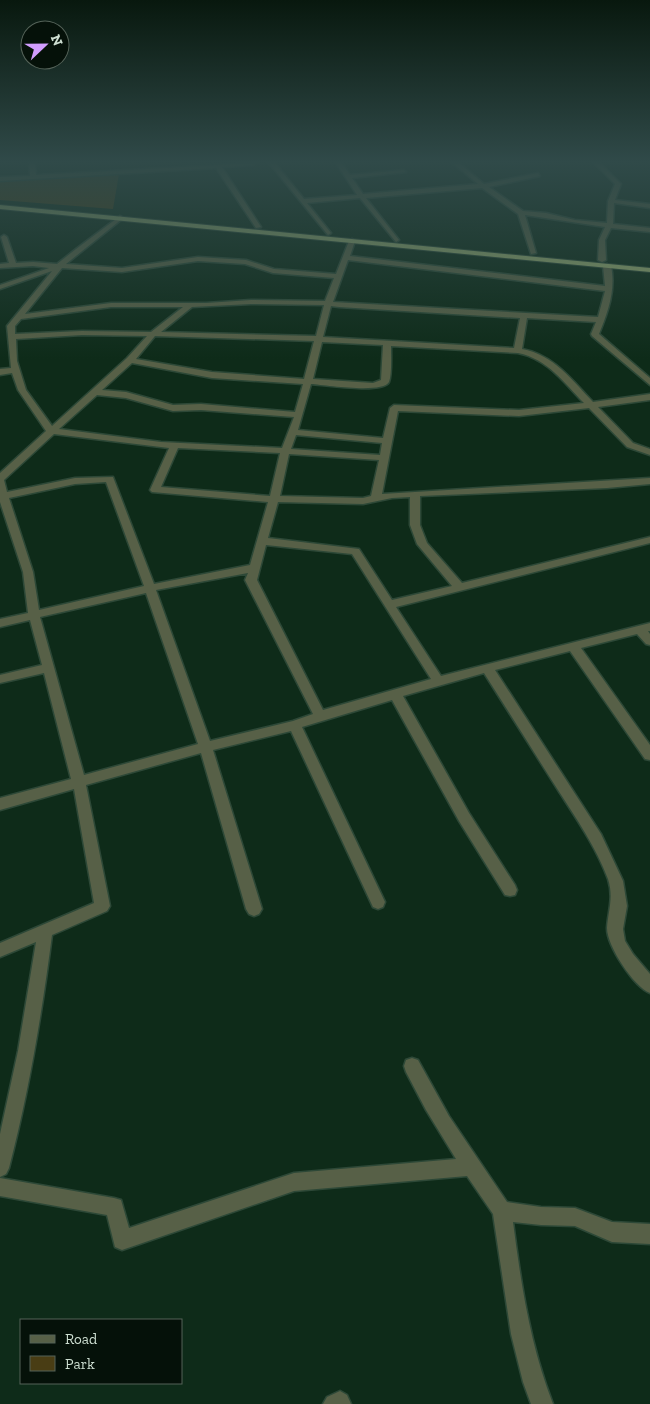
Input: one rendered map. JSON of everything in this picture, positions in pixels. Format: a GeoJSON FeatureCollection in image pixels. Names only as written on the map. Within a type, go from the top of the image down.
{"type":"FeatureCollection","features":[{"type":"Feature","properties":{"kind":"highway"},"geometry":{"type":"LineString","coordinates":[[226,229],[604,263],[650,264]]}},
{"type":"Feature","properties":{"kind":"highway"},"geometry":{"type":"LineString","coordinates":[[276,229],[533,253],[650,270]]}},
{"type":"Feature","properties":{"kind":"street"},"geometry":{"type":"LineString","coordinates":[[106,229],[60,266],[11,326],[13,360],[22,390],[51,431],[175,445],[384,458]]}},
{"type":"Feature","properties":{"kind":"street"},"geometry":{"type":"LineString","coordinates":[[325,229],[328,233]]}},
{"type":"Feature","properties":{"kind":"street"},"geometry":{"type":"LineString","coordinates":[[387,229],[396,240]]}},
{"type":"Feature","properties":{"kind":"street"},"geometry":{"type":"LineString","coordinates":[[526,229],[533,253]]}},
{"type":"Feature","properties":{"kind":"street"},"geometry":{"type":"LineString","coordinates":[[607,229],[602,240],[604,263],[610,276],[601,320],[595,334],[650,382]]}},
{"type":"Feature","properties":{"kind":"street"},"geometry":{"type":"LineString","coordinates":[[638,229],[650,230]]}},
{"type":"Feature","properties":{"kind":"street"},"geometry":{"type":"LineString","coordinates":[[4,237],[13,265]]}},
{"type":"Feature","properties":{"kind":"street"},"geometry":{"type":"LineString","coordinates":[[320,716],[251,580],[286,451],[299,415],[328,304],[352,241]]}},
{"type":"Feature","properties":{"kind":"street"},"geometry":{"type":"LineString","coordinates":[[345,258],[608,289]]}},
{"type":"Feature","properties":{"kind":"street"},"geometry":{"type":"LineString","coordinates":[[0,266],[33,264],[122,270],[198,259],[246,262],[273,271],[338,276]]}},
{"type":"Feature","properties":{"kind":"street"},"geometry":{"type":"LineString","coordinates":[[0,287],[60,266]]}},
{"type":"Feature","properties":{"kind":"street"},"geometry":{"type":"LineString","coordinates":[[19,317],[111,305],[189,306],[251,302],[328,304],[601,320]]}},
{"type":"Feature","properties":{"kind":"street"},"geometry":{"type":"LineString","coordinates":[[0,478],[130,360],[153,334],[189,306]]}},
{"type":"Feature","properties":{"kind":"street"},"geometry":{"type":"LineString","coordinates":[[518,351],[524,315]]}},
{"type":"Feature","properties":{"kind":"street"},"geometry":{"type":"LineString","coordinates":[[0,327],[11,326]]}},
{"type":"Feature","properties":{"kind":"street"},"geometry":{"type":"LineString","coordinates":[[11,338],[82,333],[153,334],[319,339],[518,351],[534,354],[550,364],[630,445],[650,452]]}},
{"type":"Feature","properties":{"kind":"street"},"geometry":{"type":"LineString","coordinates":[[130,360],[212,375],[373,386],[381,385],[385,381],[387,343]]}},
{"type":"Feature","properties":{"kind":"street"},"geometry":{"type":"LineString","coordinates":[[0,372],[16,370]]}},
{"type":"Feature","properties":{"kind":"street"},"geometry":{"type":"LineString","coordinates":[[94,392],[126,395],[173,408],[201,407],[299,415]]}},
{"type":"Feature","properties":{"kind":"street"},"geometry":{"type":"LineString","coordinates":[[376,498],[394,408],[519,413],[593,406],[650,397]]}},
{"type":"Feature","properties":{"kind":"street"},"geometry":{"type":"LineString","coordinates":[[293,432],[386,441]]}},
{"type":"Feature","properties":{"kind":"street"},"geometry":{"type":"LineString","coordinates":[[175,445],[155,490],[274,500],[363,501],[415,494],[650,482]]}},
{"type":"Feature","properties":{"kind":"street"},"geometry":{"type":"LineString","coordinates":[[3,496],[75,481],[110,480],[206,747],[254,909]]}},
{"type":"Feature","properties":{"kind":"street"},"geometry":{"type":"LineString","coordinates":[[0,482],[28,572],[34,616],[79,782],[102,906],[0,950]]}},
{"type":"Feature","properties":{"kind":"street"},"geometry":{"type":"LineString","coordinates":[[415,494],[415,525],[422,544],[459,587]]}},
{"type":"Feature","properties":{"kind":"street"},"geometry":{"type":"LineString","coordinates":[[389,605],[650,540]]}},
{"type":"Feature","properties":{"kind":"street"},"geometry":{"type":"LineString","coordinates":[[262,541],[355,552],[438,681]]}},
{"type":"Feature","properties":{"kind":"street"},"geometry":{"type":"LineString","coordinates":[[0,623],[150,588],[254,568]]}},
{"type":"Feature","properties":{"kind":"street"},"geometry":{"type":"LineString","coordinates":[[0,804],[206,747],[295,725],[438,681],[573,646],[645,628],[650,641]]}},
{"type":"Feature","properties":{"kind":"street"},"geometry":{"type":"LineString","coordinates":[[573,646],[650,755]]}},
{"type":"Feature","properties":{"kind":"street"},"geometry":{"type":"LineString","coordinates":[[0,679],[48,668]]}},
{"type":"Feature","properties":{"kind":"street"},"geometry":{"type":"LineString","coordinates":[[487,668],[596,838],[616,881],[619,906],[615,929],[618,942],[627,959],[650,986]]}},
{"type":"Feature","properties":{"kind":"street"},"geometry":{"type":"LineString","coordinates":[[394,694],[464,817],[510,890]]}},
{"type":"Feature","properties":{"kind":"street"},"geometry":{"type":"LineString","coordinates":[[295,725],[378,902]]}},
{"type":"Feature","properties":{"kind":"street"},"geometry":{"type":"LineString","coordinates":[[0,1168],[12,1128],[30,1039],[45,931]]}},
{"type":"Feature","properties":{"kind":"street"},"geometry":{"type":"LineString","coordinates":[[412,1066],[431,1104],[471,1168],[502,1211],[511,1279],[532,1380],[542,1404]]}},
{"type":"Feature","properties":{"kind":"street"},"geometry":{"type":"LineString","coordinates":[[0,1187],[114,1206],[122,1240],[294,1182],[471,1168]]}},
{"type":"Feature","properties":{"kind":"street"},"geometry":{"type":"LineString","coordinates":[[502,1211],[540,1216],[575,1217],[612,1232],[650,1234]]}},
{"type":"Feature","properties":{"kind":"street"},"geometry":{"type":"LineString","coordinates":[[334,1404],[340,1402],[340,1404]]}}]}
